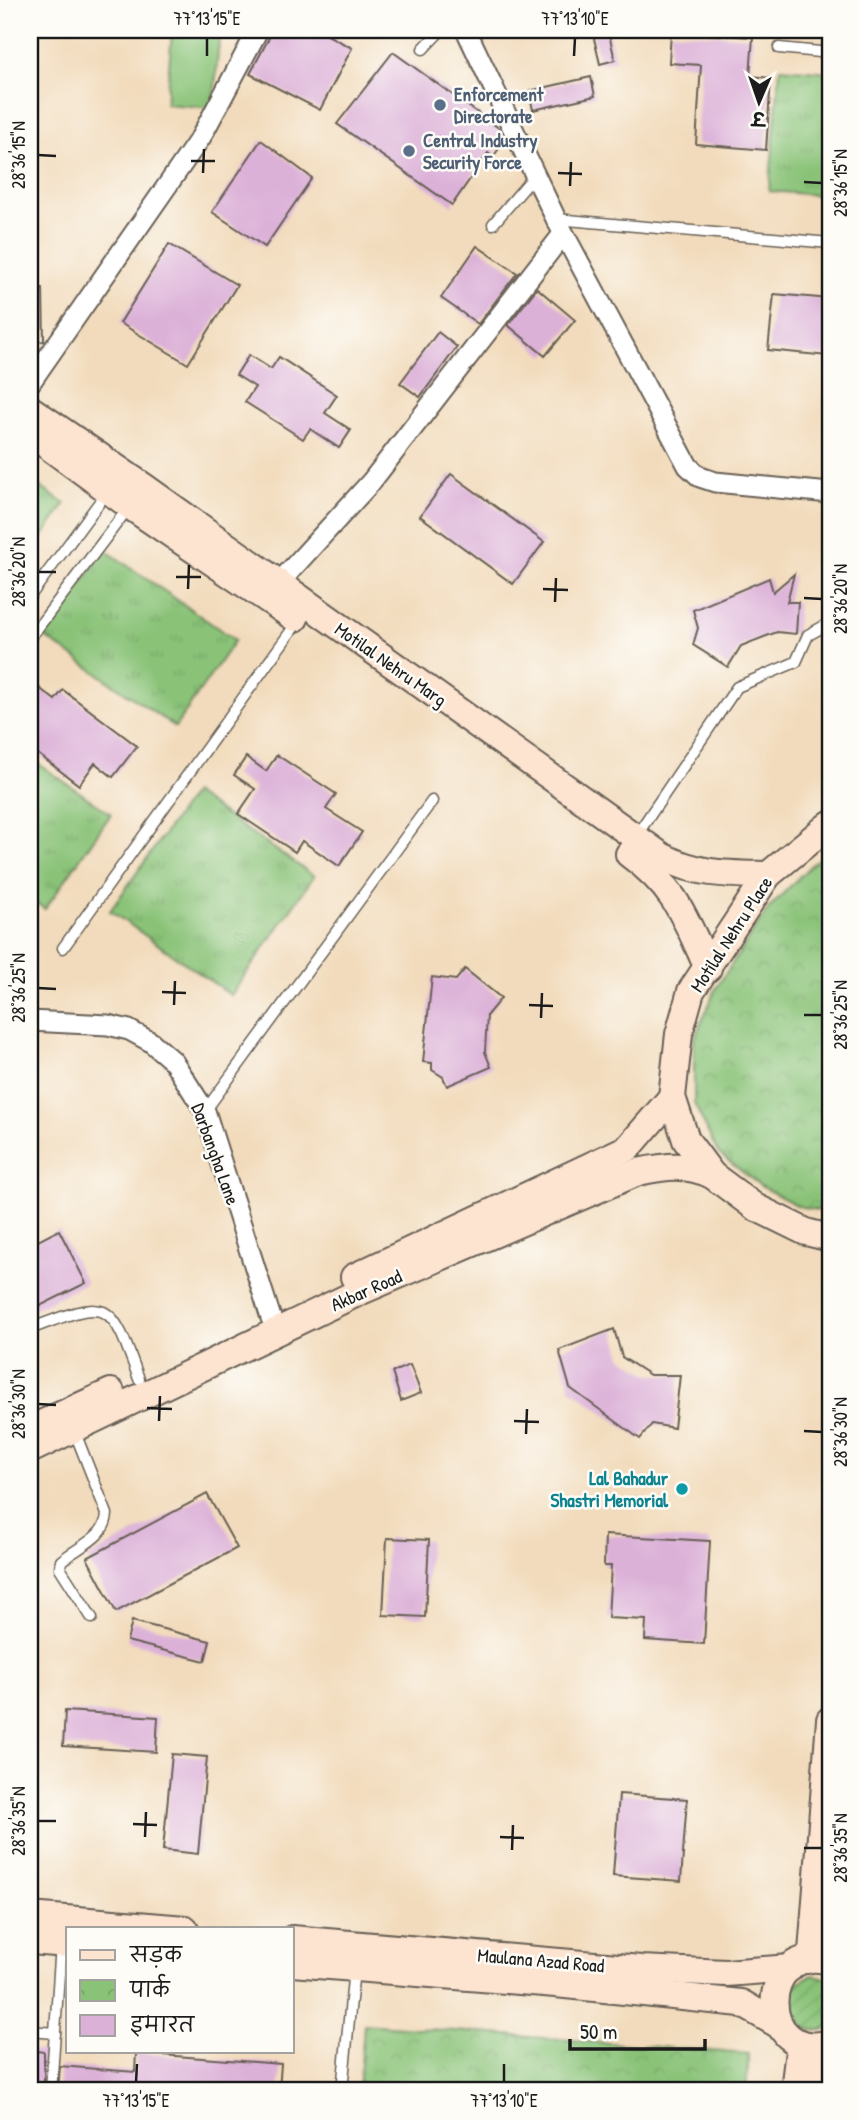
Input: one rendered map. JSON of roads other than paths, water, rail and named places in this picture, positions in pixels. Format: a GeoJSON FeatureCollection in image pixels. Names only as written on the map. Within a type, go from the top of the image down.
{"type":"FeatureCollection","features":[{"type":"Feature","properties":{"kind":"main road","name":"Motilal Nehru Marg"},"geometry":{"type":"LineString","coordinates":[[30,409],[114,481]]}},
{"type":"Feature","properties":{"kind":"main road","name":"Motilal Nehru Marg"},"geometry":{"type":"LineString","coordinates":[[30,433],[114,481],[663,858],[687,869],[713,874],[768,875]]}},
{"type":"Feature","properties":{"kind":"main road","name":"Motilal Nehru Marg"},"geometry":{"type":"LineString","coordinates":[[137,497],[278,584],[304,613],[653,871],[678,900],[708,968]]}},
{"type":"Feature","properties":{"kind":"main road","name":"Motilal Nehru Place"},"geometry":{"type":"LineString","coordinates":[[830,824],[768,875],[691,991],[680,1034],[673,1097],[686,1140],[712,1175],[755,1207],[806,1232],[830,1238]]}},
{"type":"Feature","properties":{"kind":"main road","name":"Akbar Road"},"geometry":{"type":"LineString","coordinates":[[30,1429],[271,1318],[430,1238],[628,1148],[673,1097]]}},
{"type":"Feature","properties":{"kind":"main road","name":"Akbar Road"},"geometry":{"type":"LineString","coordinates":[[30,1450],[359,1292],[638,1172],[680,1165],[692,1166],[712,1175]]}},
{"type":"Feature","properties":{"kind":"main road"},"geometry":{"type":"LineString","coordinates":[[779,2025],[774,1994],[783,1975],[809,1963],[813,1952],[830,1720]]}},
{"type":"Feature","properties":{"kind":"main road"},"geometry":{"type":"LineString","coordinates":[[30,1916],[161,1927]]}},
{"type":"Feature","properties":{"kind":"main road","name":"Maulana Azad Road"},"geometry":{"type":"LineString","coordinates":[[294,1939],[641,1969],[726,1973],[809,1963]]}},
{"type":"Feature","properties":{"kind":"main road"},"geometry":{"type":"LineString","coordinates":[[30,1941],[65,1944]]}},
{"type":"Feature","properties":{"kind":"main road","name":"Maulana Azad Road"},"geometry":{"type":"LineString","coordinates":[[294,1964],[556,1984],[741,2003],[816,2044]]}},
{"type":"Feature","properties":{"kind":"main road"},"geometry":{"type":"LineString","coordinates":[[794,2090],[816,2044]]}},
{"type":"Feature","properties":{"kind":"main road"},"geometry":{"type":"LineString","coordinates":[[815,2090],[816,2044]]}},
{"type":"Feature","properties":{"kind":"street"},"geometry":{"type":"LineString","coordinates":[[30,383],[201,137],[258,30]]}},
{"type":"Feature","properties":{"kind":"street"},"geometry":{"type":"LineString","coordinates":[[466,30],[560,226],[688,466],[700,477],[715,482],[830,493]]}},
{"type":"Feature","properties":{"kind":"street"},"geometry":{"type":"LineString","coordinates":[[278,584],[371,482],[560,226]]}},
{"type":"Feature","properties":{"kind":"street","name":"Darbangha Lane"},"geometry":{"type":"LineString","coordinates":[[30,1021],[107,1025],[129,1030],[150,1042],[173,1061],[205,1111],[271,1318]]}},
{"type":"Feature","properties":{"kind":"lane"},"geometry":{"type":"LineString","coordinates":[[423,49],[441,30]]}},
{"type":"Feature","properties":{"kind":"lane"},"geometry":{"type":"LineString","coordinates":[[779,48],[830,53]]}},
{"type":"Feature","properties":{"kind":"lane"},"geometry":{"type":"LineString","coordinates":[[493,224],[535,175]]}},
{"type":"Feature","properties":{"kind":"lane"},"geometry":{"type":"LineString","coordinates":[[560,226],[830,243]]}},
{"type":"Feature","properties":{"kind":"lane"},"geometry":{"type":"LineString","coordinates":[[30,596],[114,481]]}},
{"type":"Feature","properties":{"kind":"lane"},"geometry":{"type":"LineString","coordinates":[[30,638],[137,497]]}},
{"type":"Feature","properties":{"kind":"lane"},"geometry":{"type":"LineString","coordinates":[[63,948],[304,613]]}},
{"type":"Feature","properties":{"kind":"lane"},"geometry":{"type":"LineString","coordinates":[[636,837],[737,687],[796,662],[808,635],[830,623]]}},
{"type":"Feature","properties":{"kind":"lane"},"geometry":{"type":"LineString","coordinates":[[205,1111],[432,801]]}},
{"type":"Feature","properties":{"kind":"lane"},"geometry":{"type":"LineString","coordinates":[[30,1329],[88,1308],[102,1311],[113,1318],[122,1332],[139,1379]]}},
{"type":"Feature","properties":{"kind":"lane"},"geometry":{"type":"LineString","coordinates":[[74,1430],[107,1514],[107,1523],[95,1537],[61,1561],[60,1568],[92,1619]]}},
{"type":"Feature","properties":{"kind":"lane"},"geometry":{"type":"LineString","coordinates":[[51,2090],[65,1944]]}},
{"type":"Feature","properties":{"kind":"lane"},"geometry":{"type":"LineString","coordinates":[[342,2090],[355,1969]]}},
{"type":"Feature","properties":{"kind":"lane"},"geometry":{"type":"LineString","coordinates":[[30,2031],[55,2033]]}},
{"type":"Feature","properties":{"kind":"place","name":"Enforcement Directorate"},"geometry":{"type":"Point","coordinates":[440,105]}},
{"type":"Feature","properties":{"kind":"place","name":"Central Industry Security Force"},"geometry":{"type":"Point","coordinates":[409,151]}},
{"type":"Feature","properties":{"kind":"place","name":"Lal Bahadur Shastri Memorial"},"geometry":{"type":"Point","coordinates":[682,1489]}}]}
